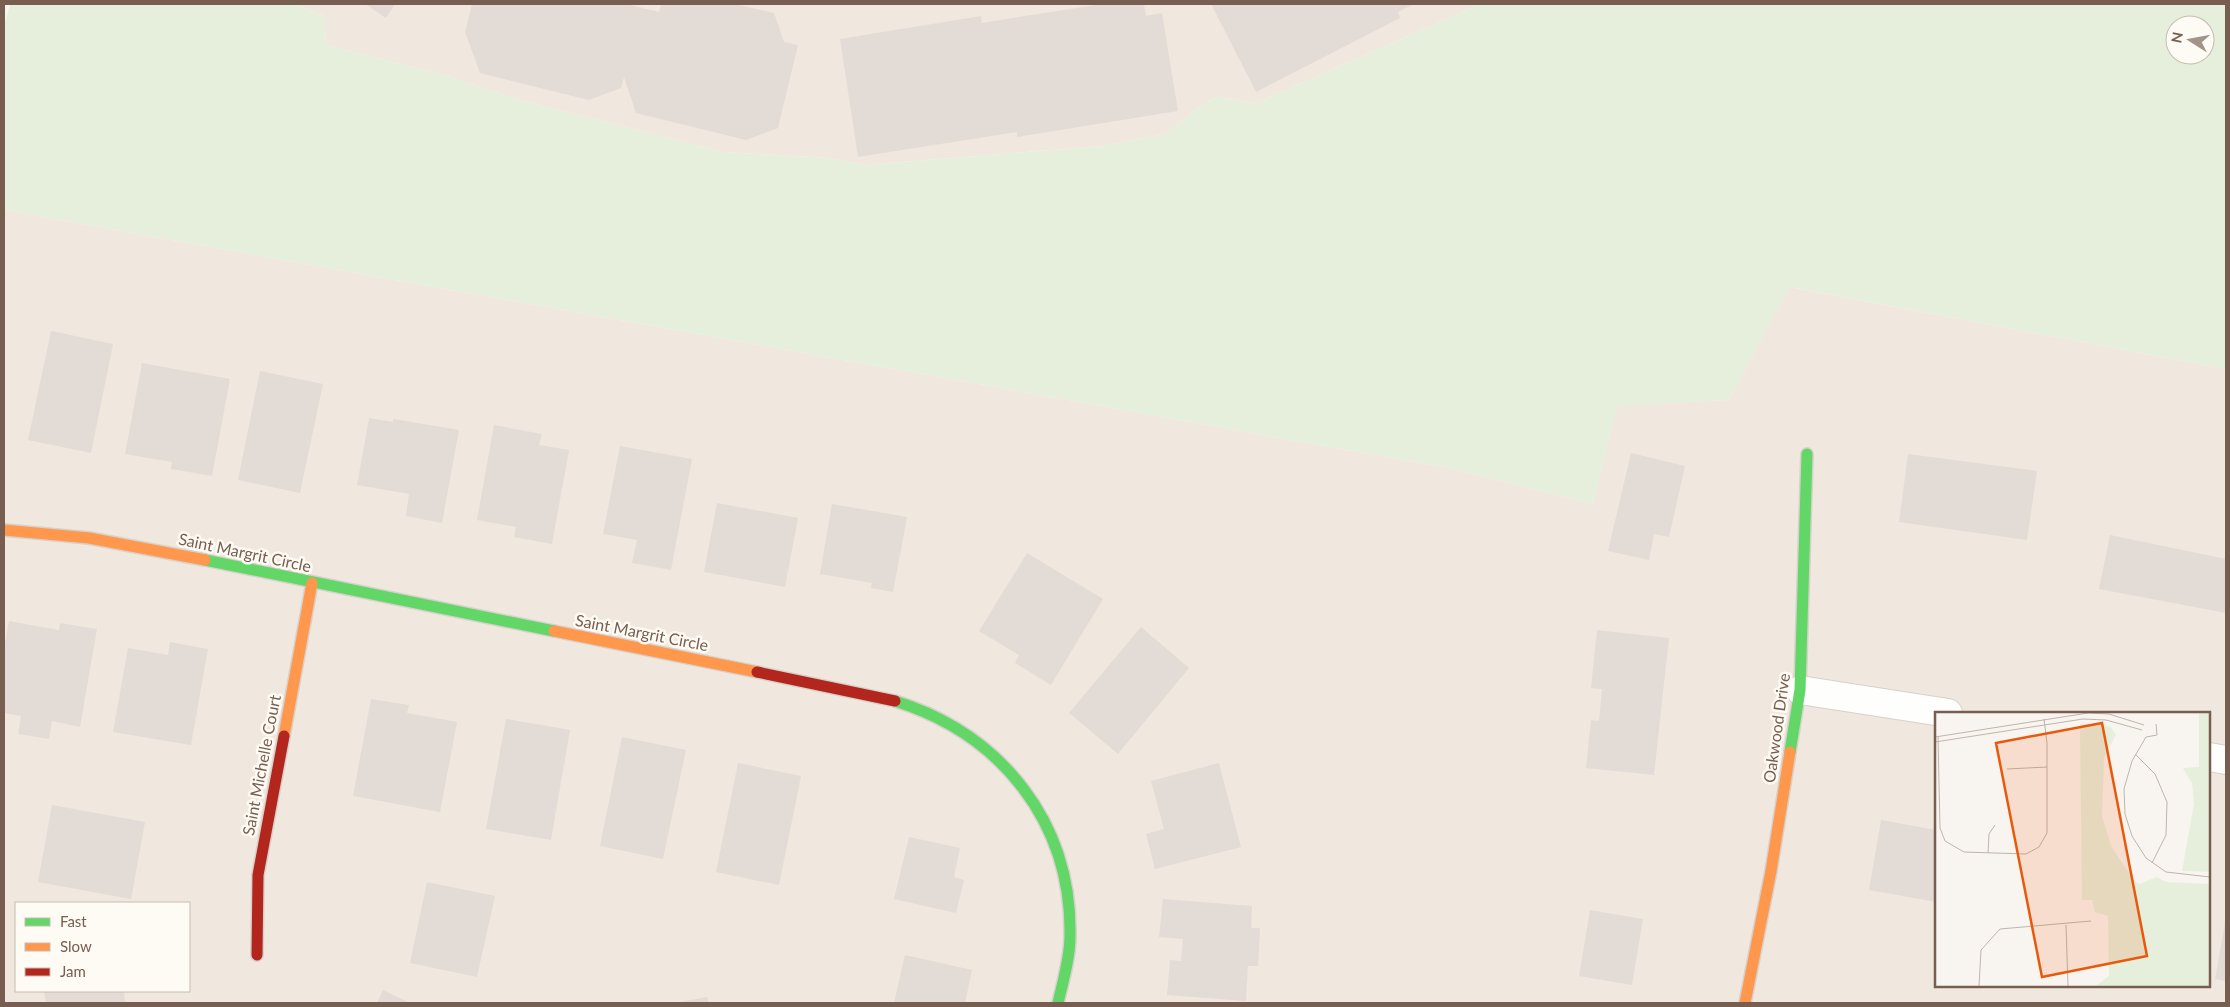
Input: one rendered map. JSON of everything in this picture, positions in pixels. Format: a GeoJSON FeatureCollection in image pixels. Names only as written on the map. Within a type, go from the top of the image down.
{"type":"FeatureCollection","features":[{"type":"Feature","properties":{"kind":"street","name":"Oakwood Drive"},"geometry":{"type":"LineString","coordinates":[[1745,1003],[1771,871],[1800,690],[1807,454]]}},
{"type":"Feature","properties":{"kind":"street","name":"Saint Margrit Circle"},"geometry":{"type":"LineString","coordinates":[[4,530],[89,538],[220,562],[312,583],[880,696],[911,705],[959,729],[989,751],[1018,781],[1041,816],[1057,851],[1069,902],[1070,937],[1058,1003]]}},
{"type":"Feature","properties":{"kind":"street","name":"Saint Michelle Court"},"geometry":{"type":"LineString","coordinates":[[257,955],[258,875],[312,583]]}},
{"type":"Feature","properties":{"kind":"street"},"geometry":{"type":"LineString","coordinates":[[1800,690],[1942,712]]}},
{"type":"Feature","properties":{"kind":"street"},"geometry":{"type":"LineString","coordinates":[[2210,757],[2226,760]]}},
{"type":"Feature","properties":{"kind":"shaded area"},"geometry":{"type":"Polygon","coordinates":[[[294,4],[1481,4],[1257,103],[1216,97],[1195,110],[1166,134],[1102,146],[864,165],[828,158],[722,152],[519,100],[447,76],[326,45],[324,16],[294,4]]]}},
{"type":"Feature","properties":{"kind":"shaded area"},"geometry":{"type":"Polygon","coordinates":[[[4,210],[1454,469],[1593,504],[1617,405],[1729,400],[1789,287],[2226,369],[2226,1003],[4,1003],[4,210]]]}},
{"type":"Feature","properties":{"kind":"green space"},"geometry":{"type":"Polygon","coordinates":[[[10,4],[294,4],[324,16],[326,45],[447,76],[519,100],[722,152],[828,158],[864,165],[1102,146],[1166,134],[1195,110],[1216,97],[1257,103],[1481,4],[2226,4],[2226,369],[1790,287],[1729,400],[1617,406],[1593,504],[1454,469],[4,210],[4,26],[10,4]]]}},
{"type":"Feature","properties":{"kind":"building"},"geometry":{"type":"Polygon","coordinates":[[[365,4],[395,4],[386,18],[365,4]]]}},
{"type":"Feature","properties":{"kind":"building"},"geometry":{"type":"Polygon","coordinates":[[[472,4],[626,4],[659,12],[661,4],[735,4],[774,13],[784,42],[798,45],[778,128],[746,140],[636,113],[624,77],[621,88],[589,100],[480,73],[465,32],[472,4]]]}},
{"type":"Feature","properties":{"kind":"building"},"geometry":{"type":"Polygon","coordinates":[[[1102,4],[1144,4],[1146,16],[1162,13],[1178,111],[1017,137],[1017,132],[858,157],[840,39],[981,16],[982,23],[1102,4]]]}},
{"type":"Feature","properties":{"kind":"building"},"geometry":{"type":"Polygon","coordinates":[[[1211,4],[1414,4],[1398,12],[1400,18],[1256,92],[1211,4]]]}},
{"type":"Feature","properties":{"kind":"building"},"geometry":{"type":"Polygon","coordinates":[[[51,331],[113,344],[91,453],[28,440],[51,331]]]}},
{"type":"Feature","properties":{"kind":"building"},"geometry":{"type":"Polygon","coordinates":[[[142,363],[230,379],[212,476],[171,469],[172,462],[125,454],[142,363]]]}},
{"type":"Feature","properties":{"kind":"building"},"geometry":{"type":"Polygon","coordinates":[[[260,371],[323,384],[300,493],[238,480],[260,371]]]}},
{"type":"Feature","properties":{"kind":"building"},"geometry":{"type":"Polygon","coordinates":[[[369,418],[393,422],[393,419],[459,430],[442,523],[406,516],[409,494],[357,485],[369,418]]]}},
{"type":"Feature","properties":{"kind":"building"},"geometry":{"type":"Polygon","coordinates":[[[494,425],[542,434],[539,445],[569,450],[552,544],[514,537],[516,527],[477,520],[494,425]]]}},
{"type":"Feature","properties":{"kind":"building"},"geometry":{"type":"Polygon","coordinates":[[[620,446],[692,459],[671,570],[632,563],[637,540],[603,534],[620,446]]]}},
{"type":"Feature","properties":{"kind":"building"},"geometry":{"type":"Polygon","coordinates":[[[1631,453],[1685,466],[1669,537],[1654,534],[1649,560],[1608,551],[1631,453]]]}},
{"type":"Feature","properties":{"kind":"building"},"geometry":{"type":"Polygon","coordinates":[[[1908,454],[2037,471],[2027,540],[1899,522],[1908,454]]]}},
{"type":"Feature","properties":{"kind":"building"},"geometry":{"type":"Polygon","coordinates":[[[717,503],[798,518],[785,587],[704,572],[717,503]]]}},
{"type":"Feature","properties":{"kind":"building"},"geometry":{"type":"Polygon","coordinates":[[[832,504],[907,517],[893,592],[871,588],[872,583],[820,574],[832,504]]]}},
{"type":"Feature","properties":{"kind":"building"},"geometry":{"type":"Polygon","coordinates":[[[2110,535],[2226,559],[2226,613],[2099,589],[2110,535]]]}},
{"type":"Feature","properties":{"kind":"building"},"geometry":{"type":"Polygon","coordinates":[[[1027,553],[1103,599],[1051,685],[1015,663],[1019,655],[979,631],[1027,553]]]}},
{"type":"Feature","properties":{"kind":"building"},"geometry":{"type":"Polygon","coordinates":[[[9,621],[59,630],[60,623],[97,629],[80,727],[52,721],[49,739],[18,734],[21,716],[4,713],[4,649],[9,621]]]}},
{"type":"Feature","properties":{"kind":"building"},"geometry":{"type":"Polygon","coordinates":[[[1141,627],[1189,668],[1118,754],[1069,713],[1141,627]]]}},
{"type":"Feature","properties":{"kind":"building"},"geometry":{"type":"Polygon","coordinates":[[[1597,630],[1669,638],[1654,775],[1586,768],[1591,720],[1599,721],[1602,689],[1591,688],[1597,630]]]}},
{"type":"Feature","properties":{"kind":"building"},"geometry":{"type":"Polygon","coordinates":[[[170,642],[208,649],[191,745],[113,732],[128,648],[168,655],[170,642]]]}},
{"type":"Feature","properties":{"kind":"building"},"geometry":{"type":"Polygon","coordinates":[[[371,699],[409,705],[407,713],[457,722],[440,812],[353,796],[371,699]]]}},
{"type":"Feature","properties":{"kind":"building"},"geometry":{"type":"Polygon","coordinates":[[[506,719],[570,730],[551,840],[486,829],[506,719]]]}},
{"type":"Feature","properties":{"kind":"building"},"geometry":{"type":"Polygon","coordinates":[[[622,737],[686,750],[663,859],[600,846],[622,737]]]}},
{"type":"Feature","properties":{"kind":"building"},"geometry":{"type":"Polygon","coordinates":[[[738,763],[801,776],[779,885],[716,872],[738,763]]]}},
{"type":"Feature","properties":{"kind":"building"},"geometry":{"type":"Polygon","coordinates":[[[1219,763],[1241,847],[1155,869],[1146,834],[1164,829],[1151,781],[1219,763]]]}},
{"type":"Feature","properties":{"kind":"building"},"geometry":{"type":"Polygon","coordinates":[[[52,805],[145,822],[131,899],[38,882],[52,805]]]}},
{"type":"Feature","properties":{"kind":"building"},"geometry":{"type":"Polygon","coordinates":[[[1881,820],[1935,830],[1935,902],[1869,890],[1881,820]]]}},
{"type":"Feature","properties":{"kind":"building"},"geometry":{"type":"Polygon","coordinates":[[[909,837],[960,848],[954,877],[964,880],[956,913],[894,899],[909,837]]]}},
{"type":"Feature","properties":{"kind":"building"},"geometry":{"type":"Polygon","coordinates":[[[427,882],[495,896],[477,977],[410,963],[427,882]]]}},
{"type":"Feature","properties":{"kind":"building"},"geometry":{"type":"Polygon","coordinates":[[[1163,899],[1252,906],[1251,928],[1260,928],[1258,966],[1248,966],[1246,1001],[1167,995],[1170,960],[1181,961],[1183,939],[1159,937],[1163,899]]]}},
{"type":"Feature","properties":{"kind":"building"},"geometry":{"type":"Polygon","coordinates":[[[1590,910],[1643,919],[1632,985],[1579,976],[1590,910]]]}},
{"type":"Feature","properties":{"kind":"building"},"geometry":{"type":"Polygon","coordinates":[[[2226,923],[2226,981],[2215,979],[2226,923]]]}},
{"type":"Feature","properties":{"kind":"building"},"geometry":{"type":"Polygon","coordinates":[[[905,955],[972,970],[965,1003],[894,1003],[905,955]]]}},
{"type":"Feature","properties":{"kind":"building"},"geometry":{"type":"Polygon","coordinates":[[[383,990],[410,1003],[377,1003],[383,990]]]}},
{"type":"Feature","properties":{"kind":"building"},"geometry":{"type":"Polygon","coordinates":[[[44,992],[124,992],[125,1003],[46,1003],[44,992]]]}},
{"type":"Feature","properties":{"kind":"building"},"geometry":{"type":"Polygon","coordinates":[[[707,997],[709,1003],[680,1002],[707,997]]]}},
{"type":"Feature","properties":{"kind":"traffic: fast"},"geometry":{"type":"LineString","coordinates":[[1790,752],[1800,690],[1807,454]]}},
{"type":"Feature","properties":{"kind":"traffic: fast"},"geometry":{"type":"LineString","coordinates":[[205,560],[554,631]]}},
{"type":"Feature","properties":{"kind":"traffic: fast"},"geometry":{"type":"LineString","coordinates":[[895,701],[933,716],[967,736],[997,760],[1023,788],[1043,820],[1058,856],[1067,895],[1070,944],[1058,1003]]}},
{"type":"Feature","properties":{"kind":"traffic: slow"},"geometry":{"type":"LineString","coordinates":[[4,530],[89,538],[205,560]]}},
{"type":"Feature","properties":{"kind":"traffic: slow"},"geometry":{"type":"LineString","coordinates":[[284,736],[312,583]]}},
{"type":"Feature","properties":{"kind":"traffic: slow"},"geometry":{"type":"LineString","coordinates":[[554,631],[757,672]]}},
{"type":"Feature","properties":{"kind":"traffic: slow"},"geometry":{"type":"LineString","coordinates":[[1745,1003],[1771,871],[1790,752]]}},
{"type":"Feature","properties":{"kind":"traffic: jam"},"geometry":{"type":"LineString","coordinates":[[757,672],[895,701]]}},
{"type":"Feature","properties":{"kind":"traffic: jam"},"geometry":{"type":"LineString","coordinates":[[257,955],[258,875],[284,736]]}}]}
